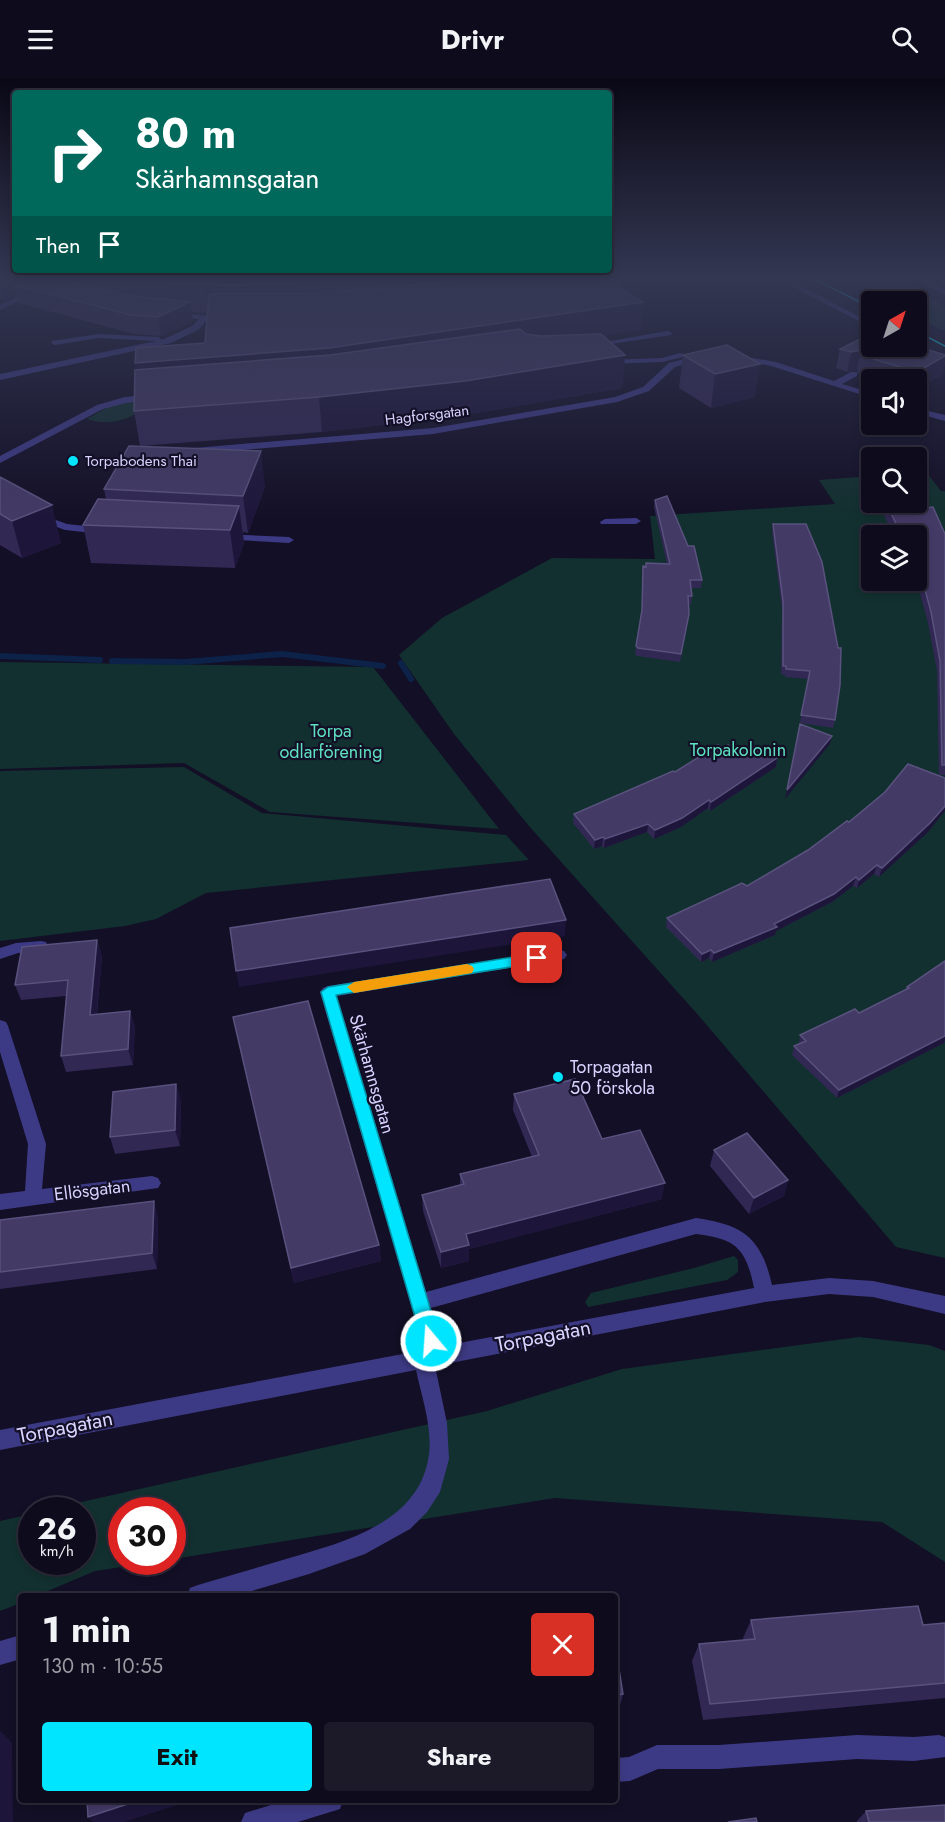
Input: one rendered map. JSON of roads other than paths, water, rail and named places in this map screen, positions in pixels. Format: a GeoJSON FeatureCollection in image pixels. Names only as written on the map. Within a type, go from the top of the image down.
{"type":"FeatureCollection","features":[{"type":"Feature","properties":{"kind":"street"},"geometry":{"type":"LineString","coordinates":[[0,377],[89,358]]}},
{"type":"Feature","properties":{"kind":"street"},"geometry":{"type":"LineString","coordinates":[[594,362],[667,358]]}},
{"type":"Feature","properties":{"kind":"street","name":"Hagforsgatan"},"geometry":{"type":"LineString","coordinates":[[181,452],[433,431],[617,399],[646,389],[672,365],[693,358]]}},
{"type":"Feature","properties":{"kind":"street"},"geometry":{"type":"LineString","coordinates":[[739,358],[760,361],[861,392]]}},
{"type":"Feature","properties":{"kind":"street"},"geometry":{"type":"LineString","coordinates":[[835,384],[854,374]]}},
{"type":"Feature","properties":{"kind":"street"},"geometry":{"type":"LineString","coordinates":[[0,460],[100,407],[125,399],[169,396]]}},
{"type":"Feature","properties":{"kind":"street"},"geometry":{"type":"LineString","coordinates":[[927,413],[945,418]]}},
{"type":"Feature","properties":{"kind":"street"},"geometry":{"type":"LineString","coordinates":[[296,451],[341,446]]}},
{"type":"Feature","properties":{"kind":"street"},"geometry":{"type":"LineString","coordinates":[[145,470],[125,468],[118,464],[120,460],[130,455],[152,452]]}},
{"type":"Feature","properties":{"kind":"street"},"geometry":{"type":"LineString","coordinates":[[29,510],[53,524],[65,527],[117,532]]}},
{"type":"Feature","properties":{"kind":"street"},"geometry":{"type":"LineString","coordinates":[[605,522],[636,521]]}},
{"type":"Feature","properties":{"kind":"street"},"geometry":{"type":"LineString","coordinates":[[209,536],[289,540]]}},
{"type":"Feature","properties":{"kind":"street"},"geometry":{"type":"LineString","coordinates":[[0,954],[16,948],[61,944]]}},
{"type":"Feature","properties":{"kind":"street","name":"Skärhamnsgatan"},"geometry":{"type":"LineString","coordinates":[[208,1593],[352,1551],[402,1522],[421,1502],[435,1476],[439,1444],[430,1358],[419,1303],[328,992],[558,955]]}},
{"type":"Feature","properties":{"kind":"street","name":"Ellösgatan"},"geometry":{"type":"LineString","coordinates":[[0,1026],[37,1144],[33,1197]]}},
{"type":"Feature","properties":{"kind":"street","name":"Ellösgatan"},"geometry":{"type":"LineString","coordinates":[[0,1202],[152,1183]]}},
{"type":"Feature","properties":{"kind":"street"},"geometry":{"type":"LineString","coordinates":[[419,1303],[696,1226],[719,1228],[742,1239],[758,1258],[765,1294]]}},
{"type":"Feature","properties":{"kind":"street","name":"Torpagatan"},"geometry":{"type":"LineString","coordinates":[[0,1440],[765,1294],[840,1286],[873,1289],[945,1305]]}},
{"type":"Feature","properties":{"kind":"street"},"geometry":{"type":"LineString","coordinates":[[0,1653],[18,1648]]}},
{"type":"Feature","properties":{"kind":"street"},"geometry":{"type":"LineString","coordinates":[[618,1770],[630,1769],[657,1757],[719,1757],[857,1747],[914,1749],[939,1747]]}},
{"type":"Feature","properties":{"kind":"street"},"geometry":{"type":"LineString","coordinates":[[254,1822],[320,1803]]}},
{"type":"Feature","properties":{"kind":"waterway"},"geometry":{"type":"LineString","coordinates":[[112,661],[185,662],[282,654],[383,666]]}},
{"type":"Feature","properties":{"kind":"waterway"},"geometry":{"type":"LineString","coordinates":[[0,656],[100,660]]}},
{"type":"Feature","properties":{"kind":"waterway"},"geometry":{"type":"LineString","coordinates":[[401,663],[411,679]]}},
{"type":"Feature","properties":{"kind":"place","name":"Torpabodens Thai"},"geometry":{"type":"Point","coordinates":[73,461]}},
{"type":"Feature","properties":{"kind":"place","name":"Torpagatan 50 förskola"},"geometry":{"type":"Point","coordinates":[558,1077]}},
{"type":"Feature","properties":{"kind":"park label","name":"Torpa odlarförening"},"geometry":{"type":"Point","coordinates":[331,741]}},
{"type":"Feature","properties":{"kind":"park label","name":"Torpakolonin"},"geometry":{"type":"Point","coordinates":[738,750]}}]}
